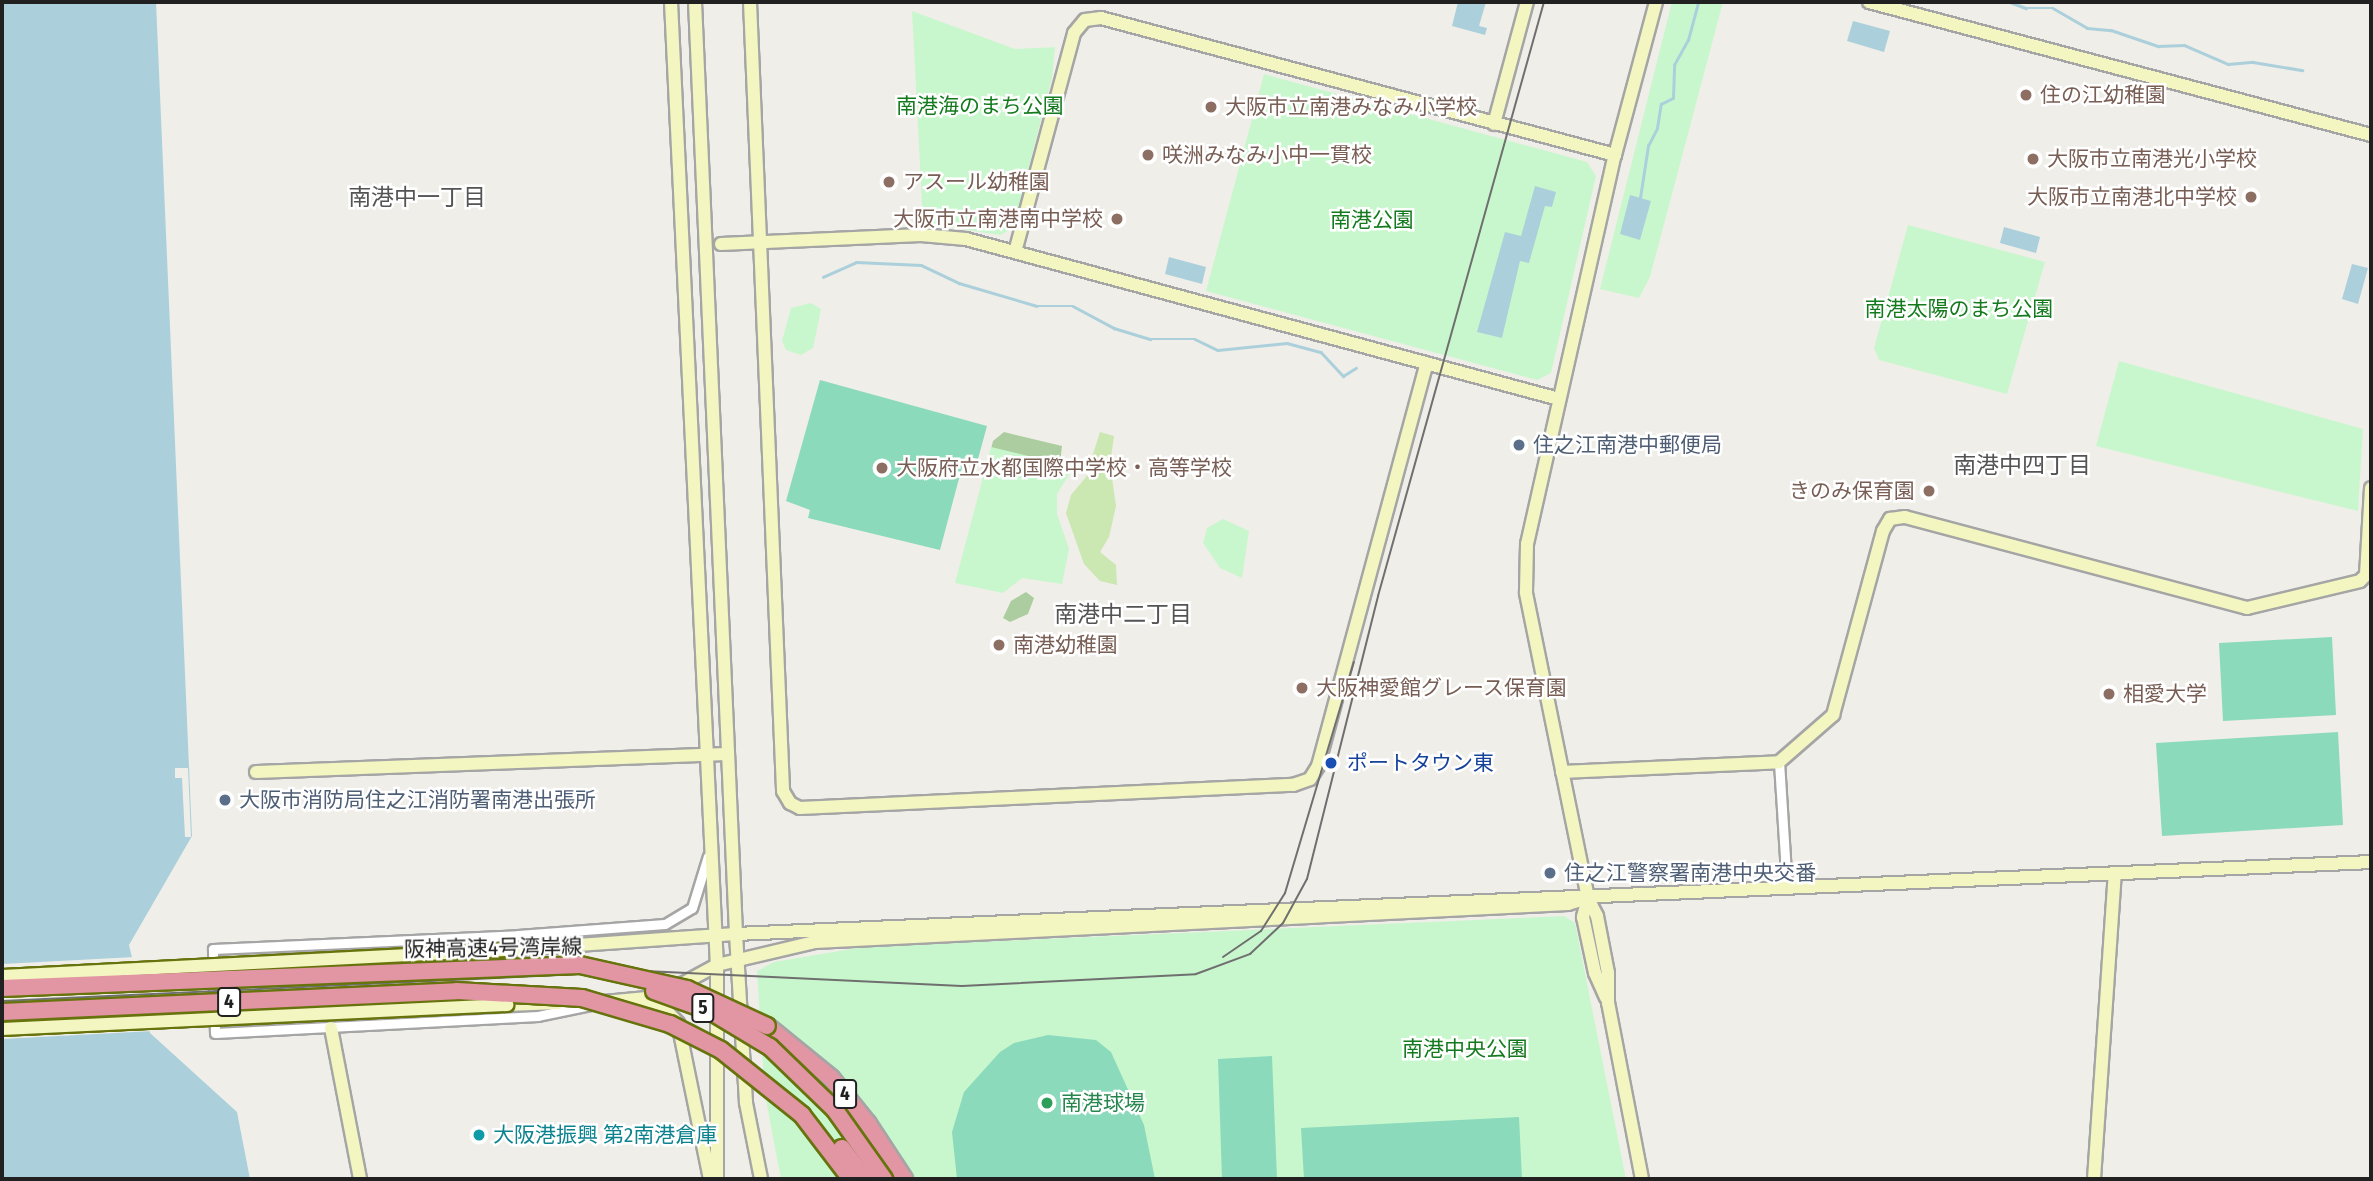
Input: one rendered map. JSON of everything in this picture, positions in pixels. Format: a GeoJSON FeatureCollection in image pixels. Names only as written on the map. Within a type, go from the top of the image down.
{"type":"FeatureCollection","features":[{"type":"Feature","properties":{"kind":"highway","name":"阪神高速4号湾岸線"},"geometry":{"type":"LineString","coordinates":[[2,988],[454,967],[596,967],[667,983],[734,1007],[786,1039],[824,1071],[868,1124],[904,1179]]}},
{"type":"Feature","properties":{"kind":"highway","name":"5"},"geometry":{"type":"LineString","coordinates":[[454,967],[607,979],[710,1011],[760,1040],[804,1077],[849,1126],[884,1179]]}},
{"type":"Feature","properties":{"kind":"highway","name":"5"},"geometry":{"type":"LineString","coordinates":[[457,991],[513,988],[584,993],[690,1024],[730,1044],[780,1081],[819,1120],[864,1179]]}},
{"type":"Feature","properties":{"kind":"highway","name":"阪神高速4号湾岸線"},"geometry":{"type":"LineString","coordinates":[[2,1012],[457,991],[582,999],[687,1031],[740,1062],[784,1098],[851,1179]]}},
{"type":"Feature","properties":{"kind":"street"},"geometry":{"type":"LineString","coordinates":[[671,2],[717,965],[717,1179]]}},
{"type":"Feature","properties":{"kind":"street"},"geometry":{"type":"LineString","coordinates":[[695,2],[737,959],[746,1103],[761,1179]]}},
{"type":"Feature","properties":{"kind":"street"},"geometry":{"type":"LineString","coordinates":[[750,2],[783,791],[800,808],[1293,785],[1310,779],[1318,766],[1427,363]]}},
{"type":"Feature","properties":{"kind":"street"},"geometry":{"type":"LineString","coordinates":[[1494,124],[1527,2]]}},
{"type":"Feature","properties":{"kind":"street"},"geometry":{"type":"LineString","coordinates":[[1642,1179],[1608,1003],[1595,973],[1583,916],[1588,898],[1526,592],[1527,544],[1615,155],[1656,2]]}},
{"type":"Feature","properties":{"kind":"street"},"geometry":{"type":"LineString","coordinates":[[1869,2],[2371,135]]}},
{"type":"Feature","properties":{"kind":"street"},"geometry":{"type":"LineString","coordinates":[[1015,252],[1074,33],[1085,20],[1101,18],[1615,155]]}},
{"type":"Feature","properties":{"kind":"street"},"geometry":{"type":"LineString","coordinates":[[721,244],[921,235],[966,239],[1559,399]]}},
{"type":"Feature","properties":{"kind":"street"},"geometry":{"type":"LineString","coordinates":[[1562,772],[1779,762],[1833,715],[1882,531],[1890,519],[1905,517],[2247,608],[2360,581],[2366,575],[2371,488]]}},
{"type":"Feature","properties":{"kind":"street"},"geometry":{"type":"LineString","coordinates":[[256,772],[727,754]]}},
{"type":"Feature","properties":{"kind":"street"},"geometry":{"type":"LineString","coordinates":[[1779,762],[1787,888]]}},
{"type":"Feature","properties":{"kind":"street"},"geometry":{"type":"LineString","coordinates":[[607,1002],[538,1016],[215,1033],[213,949],[664,924],[692,908],[710,850]]}},
{"type":"Feature","properties":{"kind":"street"},"geometry":{"type":"LineString","coordinates":[[2,976],[505,950],[736,934],[1568,895],[1588,898],[2371,862]]}},
{"type":"Feature","properties":{"kind":"street"},"geometry":{"type":"LineString","coordinates":[[2094,1179],[2115,874]]}},
{"type":"Feature","properties":{"kind":"street"},"geometry":{"type":"LineString","coordinates":[[2,1029],[645,1000],[717,965],[815,942],[1568,904],[1588,898]]}},
{"type":"Feature","properties":{"kind":"street"},"geometry":{"type":"LineString","coordinates":[[645,1000],[664,1008],[678,1023],[709,1179]]}},
{"type":"Feature","properties":{"kind":"street"},"geometry":{"type":"LineString","coordinates":[[331,1028],[360,1179]]}},
{"type":"Feature","properties":{"kind":"green space"},"geometry":{"type":"Polygon","coordinates":[[[1672,2],[1723,2],[1650,277],[1639,298],[1600,289],[1672,2]]]}},
{"type":"Feature","properties":{"kind":"green space","name":"南港海のまち公園"},"geometry":{"type":"Polygon","coordinates":[[[912,11],[1015,49],[1055,47],[1052,78],[1013,228],[1000,235],[923,223],[912,11]]]}},
{"type":"Feature","properties":{"kind":"green space","name":"南港公園"},"geometry":{"type":"Polygon","coordinates":[[[1264,74],[1587,162],[1596,176],[1551,373],[1537,380],[1206,291],[1264,74]]]}},
{"type":"Feature","properties":{"kind":"green space","name":"南港太陽のまち公園"},"geometry":{"type":"Polygon","coordinates":[[[1908,225],[2045,262],[2007,394],[1879,360],[1874,348],[1908,225]]]}},
{"type":"Feature","properties":{"kind":"green space"},"geometry":{"type":"Polygon","coordinates":[[[811,303],[821,309],[813,348],[801,355],[786,350],[782,341],[791,308],[811,303]]]}},
{"type":"Feature","properties":{"kind":"green space"},"geometry":{"type":"Polygon","coordinates":[[[2119,361],[2363,429],[2358,511],[2096,446],[2119,361]]]}},
{"type":"Feature","properties":{"kind":"green space","name":"大阪府立水都国際中学校・高等学校"},"geometry":{"type":"Polygon","coordinates":[[[820,380],[987,426],[978,459],[965,456],[940,550],[808,518],[810,510],[786,501],[820,380]]]}},
{"type":"Feature","properties":{"kind":"green space"},"geometry":{"type":"Polygon","coordinates":[[[1004,432],[1062,446],[1060,463],[979,498],[993,441],[1004,432]]]}},
{"type":"Feature","properties":{"kind":"green space"},"geometry":{"type":"Polygon","coordinates":[[[1100,432],[1114,436],[1110,464],[1116,506],[1109,537],[1100,552],[1116,565],[1117,585],[1100,581],[1084,564],[1066,513],[1071,495],[1086,477],[1100,432]]]}},
{"type":"Feature","properties":{"kind":"green space"},"geometry":{"type":"Polygon","coordinates":[[[991,447],[1061,464],[1059,470],[1070,473],[1057,494],[1057,514],[1069,549],[1062,584],[1022,578],[1003,593],[955,583],[991,447]]]}},
{"type":"Feature","properties":{"kind":"green space"},"geometry":{"type":"Polygon","coordinates":[[[1223,519],[1249,531],[1242,578],[1220,568],[1203,543],[1207,528],[1223,519]]]}},
{"type":"Feature","properties":{"kind":"green space"},"geometry":{"type":"Polygon","coordinates":[[[1026,592],[1034,598],[1028,614],[1010,622],[1003,618],[1011,601],[1026,592]]]}},
{"type":"Feature","properties":{"kind":"green space"},"geometry":{"type":"Polygon","coordinates":[[[2332,637],[2336,715],[2223,721],[2219,643],[2332,637]]]}},
{"type":"Feature","properties":{"kind":"green space"},"geometry":{"type":"Polygon","coordinates":[[[2338,732],[2343,825],[2162,836],[2156,743],[2338,732]]]}},
{"type":"Feature","properties":{"kind":"green space","name":"南港中央公園"},"geometry":{"type":"Polygon","coordinates":[[[1564,916],[1575,923],[1626,1179],[781,1179],[765,1095],[757,971],[774,962],[863,947],[1564,916]]]}},
{"type":"Feature","properties":{"kind":"green space","name":"南港球場"},"geometry":{"type":"Polygon","coordinates":[[[1048,1035],[1096,1040],[1111,1052],[1144,1125],[1155,1179],[957,1179],[952,1132],[964,1092],[1000,1052],[1014,1043],[1048,1035]]]}},
{"type":"Feature","properties":{"kind":"green space"},"geometry":{"type":"Polygon","coordinates":[[[1272,1056],[1277,1179],[1222,1179],[1218,1059],[1272,1056]]]}},
{"type":"Feature","properties":{"kind":"green space"},"geometry":{"type":"Polygon","coordinates":[[[1519,1117],[1522,1179],[1304,1179],[1301,1128],[1519,1117]]]}},
{"type":"Feature","properties":{"kind":"water"},"geometry":{"type":"Polygon","coordinates":[[[2,2],[156,2],[192,836],[129,945],[150,1033],[237,1112],[250,1179],[2,1179],[2,2]]]}},
{"type":"Feature","properties":{"kind":"water"},"geometry":{"type":"Polygon","coordinates":[[[1458,2],[1486,2],[1479,26],[1487,28],[1485,35],[1452,26],[1458,2]]]}},
{"type":"Feature","properties":{"kind":"water"},"geometry":{"type":"Polygon","coordinates":[[[1853,21],[1890,31],[1884,52],[1847,41],[1853,21]]]}},
{"type":"Feature","properties":{"kind":"water"},"geometry":{"type":"Polygon","coordinates":[[[1535,186],[1556,192],[1552,207],[1545,206],[1529,263],[1520,261],[1502,338],[1477,332],[1505,232],[1521,236],[1535,186]]]}},
{"type":"Feature","properties":{"kind":"water"},"geometry":{"type":"Polygon","coordinates":[[[1630,195],[1651,201],[1640,240],[1620,234],[1630,195]]]}},
{"type":"Feature","properties":{"kind":"water"},"geometry":{"type":"Polygon","coordinates":[[[2004,227],[2040,237],[2036,253],[2000,243],[2004,227]]]}},
{"type":"Feature","properties":{"kind":"water"},"geometry":{"type":"Polygon","coordinates":[[[1169,257],[1206,267],[1202,284],[1165,274],[1169,257]]]}},
{"type":"Feature","properties":{"kind":"water"},"geometry":{"type":"Polygon","coordinates":[[[2352,264],[2368,268],[2358,304],[2342,299],[2352,264]]]}},
{"type":"Feature","properties":{"kind":"pier"},"geometry":{"type":"Polygon","coordinates":[[[175,768],[188,768],[191,837],[185,837],[182,778],[175,778],[175,768]]]}},
{"type":"Feature","properties":{"kind":"pier"},"geometry":{"type":"Polygon","coordinates":[[[135,957],[153,1031],[2,1039],[2,964],[135,957]]]}},
{"type":"Feature","properties":{"kind":"waterway"},"geometry":{"type":"LineString","coordinates":[[1640,198],[1648,146],[1657,128],[1661,104],[1673,98],[1674,65],[1688,40],[1698,2]]}},
{"type":"Feature","properties":{"kind":"waterway"},"geometry":{"type":"LineString","coordinates":[[2010,2],[2026,8],[2053,8],[2087,28],[2111,30],[2158,46],[2184,45],[2228,64],[2253,62],[2302,70]]}},
{"type":"Feature","properties":{"kind":"waterway"},"geometry":{"type":"LineString","coordinates":[[823,277],[856,262],[921,265],[959,283],[1037,306],[1073,306],[1114,328],[1150,339],[1195,339],[1218,350],[1287,343],[1321,352],[1343,376],[1356,368]]}},
{"type":"Feature","properties":{"kind":"tram line"},"geometry":{"type":"LineString","coordinates":[[2,1001],[645,971],[962,986],[1196,974],[1250,954],[1283,923],[1307,879],[1378,596],[1544,2]]}},
{"type":"Feature","properties":{"kind":"tram line"},"geometry":{"type":"LineString","coordinates":[[1223,957],[1261,931],[1285,893],[1354,662]]}},
{"type":"Feature","properties":{"kind":"place","name":"住の江幼稚園"},"geometry":{"type":"Point","coordinates":[2026,95]}},
{"type":"Feature","properties":{"kind":"place","name":"大阪市立南港みなみ小学校"},"geometry":{"type":"Point","coordinates":[1211,107]}},
{"type":"Feature","properties":{"kind":"place","name":"咲洲みなみ小中一貫校"},"geometry":{"type":"Point","coordinates":[1148,155]}},
{"type":"Feature","properties":{"kind":"place","name":"大阪市立南港光小学校"},"geometry":{"type":"Point","coordinates":[2033,159]}},
{"type":"Feature","properties":{"kind":"place","name":"アスール幼稚園"},"geometry":{"type":"Point","coordinates":[889,182]}},
{"type":"Feature","properties":{"kind":"place","name":"大阪市立南港北中学校"},"geometry":{"type":"Point","coordinates":[2251,197]}},
{"type":"Feature","properties":{"kind":"place","name":"大阪市立南港南中学校"},"geometry":{"type":"Point","coordinates":[1117,219]}},
{"type":"Feature","properties":{"kind":"place","name":"住之江南港中郵便局"},"geometry":{"type":"Point","coordinates":[1519,445]}},
{"type":"Feature","properties":{"kind":"place","name":"大阪府立水都国際中学校・高等学校"},"geometry":{"type":"Point","coordinates":[882,468]}},
{"type":"Feature","properties":{"kind":"place","name":"きのみ保育園"},"geometry":{"type":"Point","coordinates":[1929,491]}},
{"type":"Feature","properties":{"kind":"place","name":"南港幼稚園"},"geometry":{"type":"Point","coordinates":[999,645]}},
{"type":"Feature","properties":{"kind":"place","name":"大阪神愛館グレース保育園"},"geometry":{"type":"Point","coordinates":[1302,688]}},
{"type":"Feature","properties":{"kind":"place","name":"相愛大学"},"geometry":{"type":"Point","coordinates":[2109,694]}},
{"type":"Feature","properties":{"kind":"place","name":"ポートタウン東"},"geometry":{"type":"Point","coordinates":[1331,763]}},
{"type":"Feature","properties":{"kind":"place","name":"大阪市消防局住之江消防署南港出張所"},"geometry":{"type":"Point","coordinates":[225,800]}},
{"type":"Feature","properties":{"kind":"place","name":"住之江警察署南港中央交番"},"geometry":{"type":"Point","coordinates":[1550,873]}},
{"type":"Feature","properties":{"kind":"place","name":"南港球場"},"geometry":{"type":"Point","coordinates":[1047,1103]}},
{"type":"Feature","properties":{"kind":"place","name":"大阪港振興 第2南港倉庫"},"geometry":{"type":"Point","coordinates":[479,1135]}},
{"type":"Feature","properties":{"kind":"district","name":"南港中一丁目"},"geometry":{"type":"Point","coordinates":[417,197]}},
{"type":"Feature","properties":{"kind":"district","name":"南港中四丁目"},"geometry":{"type":"Point","coordinates":[2022,465]}},
{"type":"Feature","properties":{"kind":"district","name":"南港中二丁目"},"geometry":{"type":"Point","coordinates":[1123,614]}}]}
